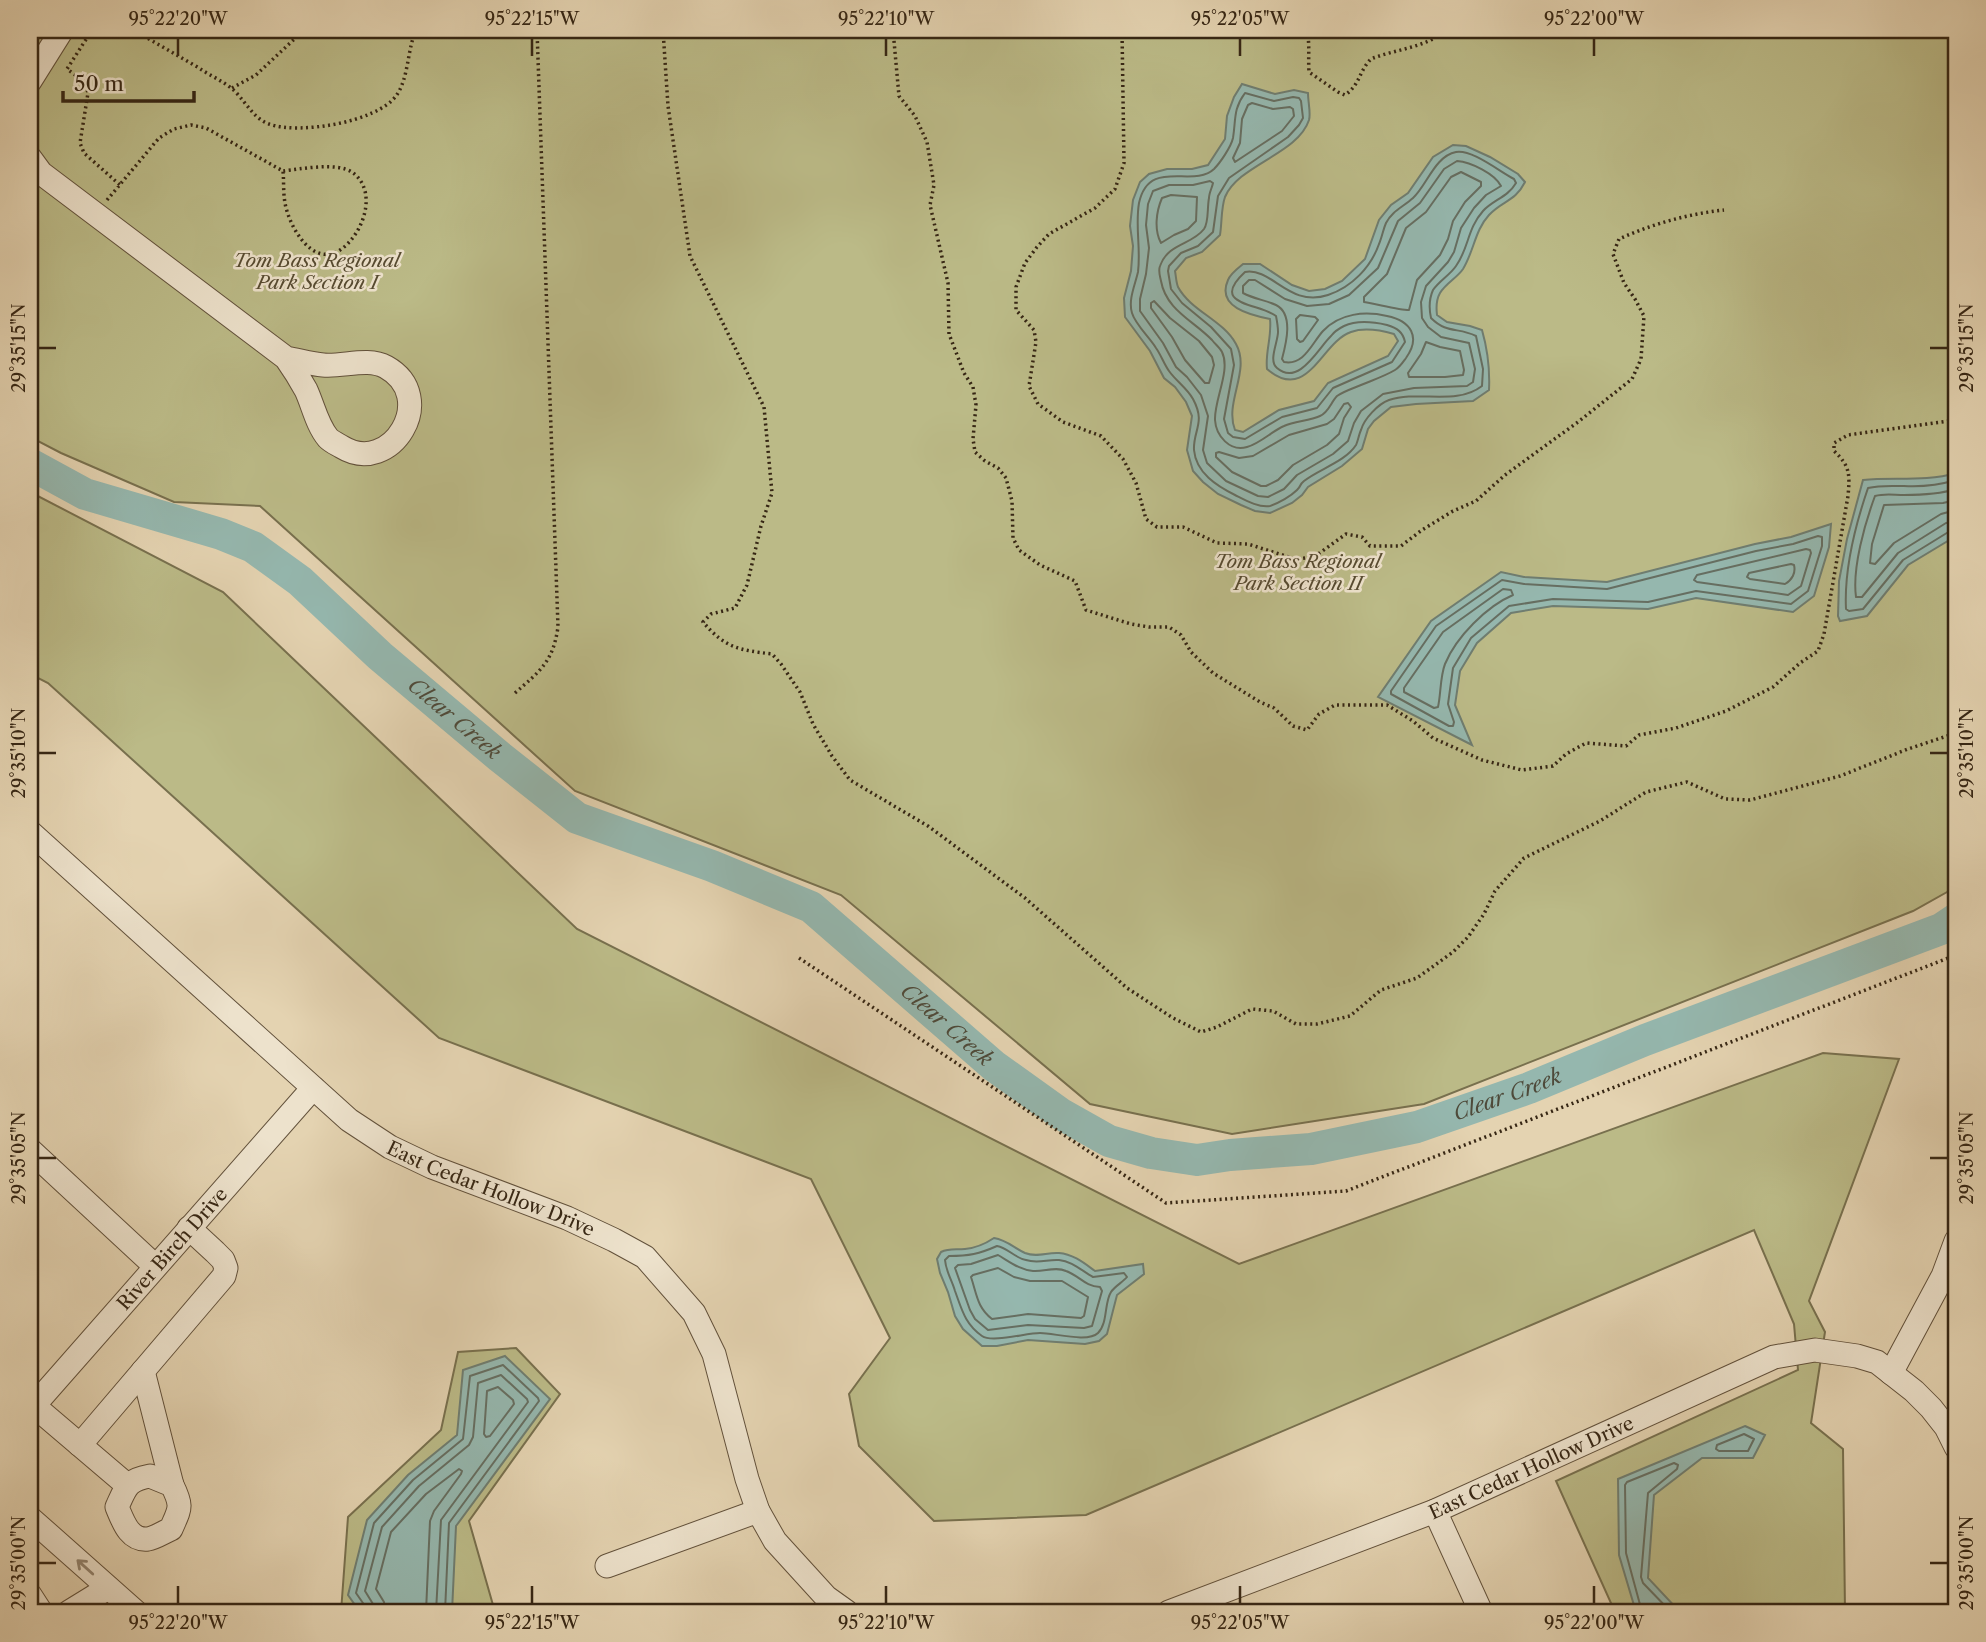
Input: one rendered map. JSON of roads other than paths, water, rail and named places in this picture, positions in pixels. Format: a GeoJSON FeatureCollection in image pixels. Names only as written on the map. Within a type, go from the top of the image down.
{"type":"FeatureCollection","features":[{"type":"Feature","properties":{"kind":"street"},"geometry":{"type":"LineString","coordinates":[[30,80],[62,30]]}},
{"type":"Feature","properties":{"kind":"street"},"geometry":{"type":"LineString","coordinates":[[30,158],[41,173],[286,358],[305,388],[321,427],[330,440],[349,451],[364,453],[393,443],[404,430],[410,402],[405,385],[396,374],[384,366],[369,363],[323,365],[286,358]]}},
{"type":"Feature","properties":{"kind":"street","name":"East Cedar Hollow Drive"},"geometry":{"type":"LineString","coordinates":[[30,832],[349,1120],[390,1147],[432,1167],[568,1218],[645,1258],[694,1312],[714,1354],[747,1479],[758,1511],[775,1541],[826,1597],[847,1612]]}},
{"type":"Feature","properties":{"kind":"street","name":"River Birch Drive"},"geometry":{"type":"LineString","coordinates":[[32,1407],[313,1088]]}},
{"type":"Feature","properties":{"kind":"street"},"geometry":{"type":"LineString","coordinates":[[30,1150],[155,1266]]}},
{"type":"Feature","properties":{"kind":"street"},"geometry":{"type":"LineString","coordinates":[[80,1445],[223,1276],[226,1268],[223,1260],[189,1228]]}},
{"type":"Feature","properties":{"kind":"street"},"geometry":{"type":"LineString","coordinates":[[1891,1373],[1943,1276],[1956,1241]]}},
{"type":"Feature","properties":{"kind":"street","name":"East Cedar Hollow Drive"},"geometry":{"type":"LineString","coordinates":[[1169,1612],[1435,1511],[1774,1357],[1815,1350],[1877,1362],[1931,1408],[1946,1427],[1956,1447]]}},
{"type":"Feature","properties":{"kind":"street"},"geometry":{"type":"LineString","coordinates":[[143,1371],[180,1507],[171,1530],[148,1539],[136,1536],[126,1529],[117,1507],[127,1485],[150,1476],[172,1485]]}},
{"type":"Feature","properties":{"kind":"street"},"geometry":{"type":"LineString","coordinates":[[32,1407],[127,1485]]}},
{"type":"Feature","properties":{"kind":"street"},"geometry":{"type":"LineString","coordinates":[[607,1566],[758,1511]]}},
{"type":"Feature","properties":{"kind":"street"},"geometry":{"type":"LineString","coordinates":[[1435,1511],[1480,1612]]}},
{"type":"Feature","properties":{"kind":"street"},"geometry":{"type":"LineString","coordinates":[[30,1518],[136,1612]]}},
{"type":"Feature","properties":{"kind":"street"},"geometry":{"type":"LineString","coordinates":[[69,1612],[108,1588]]}},
{"type":"Feature","properties":{"kind":"street"},"geometry":{"type":"LineString","coordinates":[[30,1595],[41,1612]]}},
{"type":"Feature","properties":{"kind":"water"},"geometry":{"type":"Polygon","coordinates":[[[1242,84],[1275,94],[1294,90],[1308,93],[1310,114],[1303,132],[1293,142],[1242,176],[1232,186],[1224,201],[1220,235],[1202,252],[1186,258],[1175,271],[1178,287],[1184,295],[1223,328],[1236,344],[1240,354],[1241,365],[1232,419],[1235,430],[1243,432],[1279,410],[1314,401],[1328,383],[1388,356],[1398,341],[1394,334],[1383,331],[1356,330],[1340,338],[1304,375],[1293,379],[1281,378],[1267,369],[1270,319],[1237,308],[1227,297],[1228,280],[1237,269],[1243,264],[1260,264],[1292,285],[1309,291],[1325,289],[1342,281],[1365,259],[1379,220],[1391,205],[1408,193],[1433,157],[1453,145],[1466,146],[1490,157],[1518,174],[1525,182],[1513,197],[1484,221],[1463,269],[1442,289],[1436,306],[1437,315],[1447,322],[1482,330],[1488,360],[1489,390],[1473,401],[1391,407],[1368,429],[1362,449],[1342,466],[1308,487],[1292,503],[1270,513],[1255,511],[1218,494],[1193,471],[1187,450],[1192,416],[1186,402],[1164,378],[1150,351],[1125,317],[1124,298],[1131,271],[1133,246],[1130,226],[1133,200],[1140,182],[1149,174],[1167,169],[1192,169],[1208,165],[1225,139],[1227,116],[1242,84]]]}},
{"type":"Feature","properties":{"kind":"water"},"geometry":{"type":"Polygon","coordinates":[[[1956,473],[1956,536],[1908,565],[1867,616],[1840,621],[1839,581],[1863,480],[1922,478],[1956,473]]]}},
{"type":"Feature","properties":{"kind":"water"},"geometry":{"type":"Polygon","coordinates":[[[1831,524],[1829,547],[1814,596],[1793,612],[1696,598],[1648,609],[1553,606],[1511,613],[1477,643],[1460,671],[1455,705],[1472,745],[1378,697],[1431,621],[1501,572],[1524,577],[1607,582],[1791,537],[1831,524]]]}},
{"type":"Feature","properties":{"kind":"water"},"geometry":{"type":"Polygon","coordinates":[[[994,1238],[1029,1254],[1069,1255],[1095,1271],[1143,1264],[1144,1274],[1117,1295],[1107,1334],[1099,1341],[1085,1344],[1028,1340],[982,1346],[963,1329],[955,1316],[937,1259],[941,1252],[973,1248],[994,1238]]]}},
{"type":"Feature","properties":{"kind":"water"},"geometry":{"type":"Polygon","coordinates":[[[505,1356],[550,1399],[456,1526],[452,1612],[360,1612],[348,1595],[367,1520],[408,1475],[457,1435],[463,1370],[505,1356]]]}},
{"type":"Feature","properties":{"kind":"water"},"geometry":{"type":"Polygon","coordinates":[[[1745,1426],[1765,1435],[1753,1458],[1702,1458],[1654,1495],[1648,1578],[1680,1612],[1636,1612],[1619,1555],[1618,1479],[1745,1426]]]}},
{"type":"Feature","properties":{"kind":"waterway","name":"Clear Creek"},"geometry":{"type":"LineString","coordinates":[[30,464],[85,494],[221,534],[253,547],[300,581],[380,656],[577,818],[712,866],[811,907],[994,1066],[1061,1114],[1109,1141],[1151,1153],[1197,1160],[1311,1149],[1417,1127],[1529,1088],[1645,1040],[1941,929],[1956,919]]}},
{"type":"Feature","properties":{"kind":"park label","name":"Tom Bass Regional Park Section I"},"geometry":{"type":"Point","coordinates":[317,271]}},
{"type":"Feature","properties":{"kind":"park label","name":"Tom Bass Regional Park Section II"},"geometry":{"type":"Point","coordinates":[1298,572]}}]}
